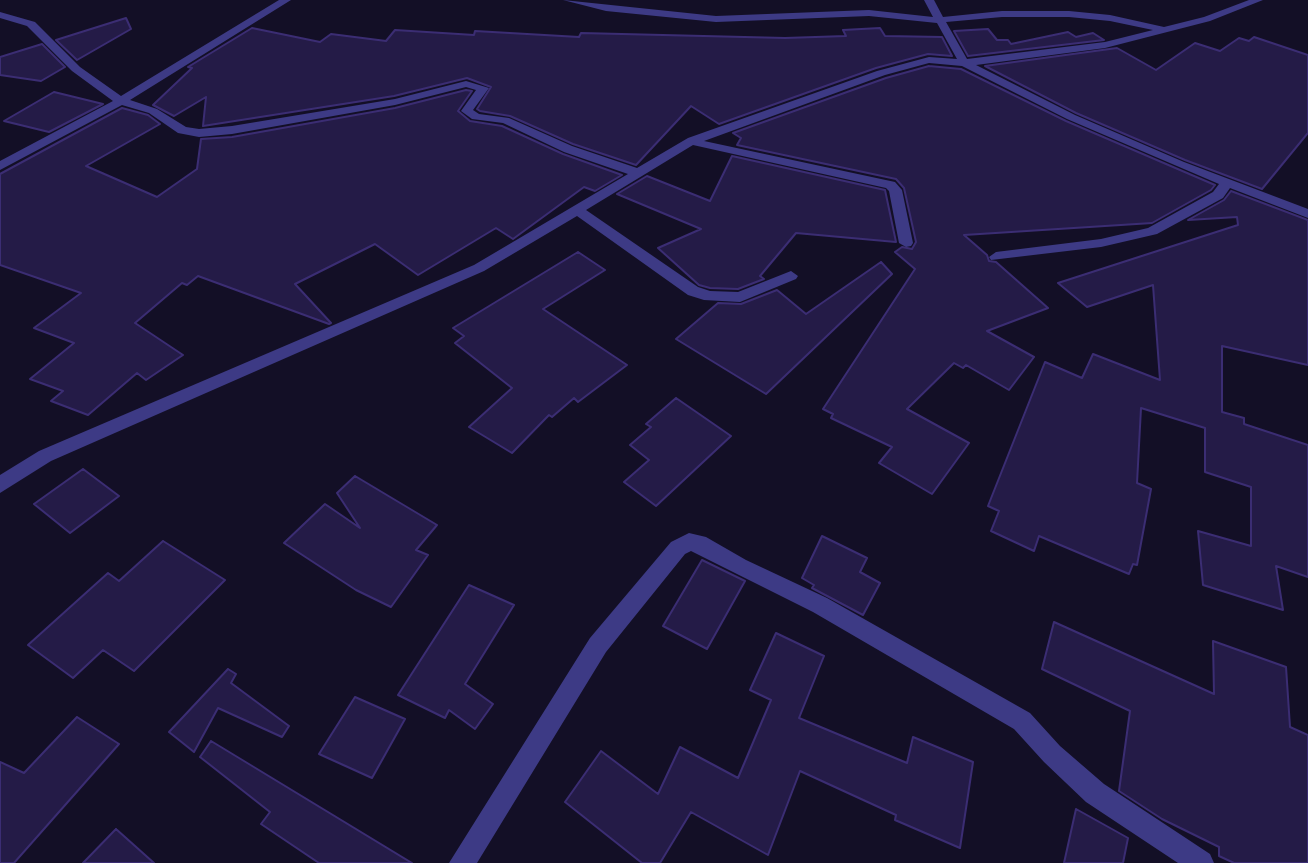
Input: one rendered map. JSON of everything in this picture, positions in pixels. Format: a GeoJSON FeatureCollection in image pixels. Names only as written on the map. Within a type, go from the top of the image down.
{"type":"FeatureCollection","features":[{"type":"Feature","properties":{"kind":"street"},"geometry":{"type":"LineString","coordinates":[[0,166],[121,101],[286,0]]}},
{"type":"Feature","properties":{"kind":"street"},"geometry":{"type":"LineString","coordinates":[[568,0],[606,8],[716,19],[869,13],[938,20],[1002,14],[1069,14],[1110,18],[1168,30]]}},
{"type":"Feature","properties":{"kind":"street"},"geometry":{"type":"LineString","coordinates":[[606,8],[614,0]]}},
{"type":"Feature","properties":{"kind":"street"},"geometry":{"type":"LineString","coordinates":[[929,0],[964,63],[1071,117],[1308,214]]}},
{"type":"Feature","properties":{"kind":"street"},"geometry":{"type":"LineString","coordinates":[[0,485],[45,456],[479,268],[692,141],[881,73],[929,60],[964,63],[1105,45],[1168,30],[1258,0]]}},
{"type":"Feature","properties":{"kind":"street"},"geometry":{"type":"LineString","coordinates":[[0,15],[31,23],[76,69],[121,101],[153,111],[182,130],[199,133],[383,104],[466,84],[483,88],[467,111],[477,117],[505,120],[568,149],[639,173]]}},
{"type":"Feature","properties":{"kind":"street"},"geometry":{"type":"LineString","coordinates":[[692,141],[890,185],[895,190],[905,243]]}},
{"type":"Feature","properties":{"kind":"street"},"geometry":{"type":"LineString","coordinates":[[996,257],[1101,243],[1152,231],[1218,195],[1227,183]]}},
{"type":"Feature","properties":{"kind":"street"},"geometry":{"type":"LineString","coordinates":[[576,209],[693,292],[709,296],[740,297],[791,276]]}},
{"type":"Feature","properties":{"kind":"street"},"geometry":{"type":"LineString","coordinates":[[462,863],[598,645],[678,548],[689,542],[699,543],[739,566],[820,604],[1022,721],[1052,754],[1095,793],[1201,863]]}},
{"type":"Feature","properties":{"kind":"building"},"geometry":{"type":"Polygon","coordinates":[[[126,18],[131,29],[77,60],[56,40],[126,18]]]}},
{"type":"Feature","properties":{"kind":"building"},"geometry":{"type":"Polygon","coordinates":[[[252,28],[320,42],[331,34],[386,41],[395,30],[474,35],[475,31],[579,37],[581,33],[785,38],[846,36],[843,30],[880,28],[885,36],[942,37],[952,56],[928,54],[876,68],[719,124],[691,106],[636,165],[573,144],[510,116],[480,111],[477,109],[491,87],[467,78],[394,96],[203,126],[206,97],[174,116],[153,105],[192,68],[188,67],[252,28]]]}},
{"type":"Feature","properties":{"kind":"building"},"geometry":{"type":"Polygon","coordinates":[[[988,29],[997,40],[1008,40],[1011,44],[1068,32],[1076,37],[1093,33],[1104,40],[968,56],[954,31],[988,29]]]}},
{"type":"Feature","properties":{"kind":"building"},"geometry":{"type":"Polygon","coordinates":[[[1254,37],[1308,55],[1308,133],[1262,189],[1185,160],[1076,113],[985,66],[1117,48],[1156,70],[1195,43],[1220,51],[1239,38],[1249,41],[1254,37]]]}},
{"type":"Feature","properties":{"kind":"building"},"geometry":{"type":"Polygon","coordinates":[[[42,44],[65,67],[41,81],[0,75],[0,57],[42,44]]]}},
{"type":"Feature","properties":{"kind":"building"},"geometry":{"type":"Polygon","coordinates":[[[929,66],[961,69],[1066,121],[1215,185],[1211,190],[1152,223],[964,235],[987,255],[989,261],[996,262],[1048,308],[987,331],[1034,357],[1009,390],[966,365],[963,368],[954,363],[907,409],[969,443],[932,494],[879,463],[892,447],[831,418],[833,414],[823,409],[915,269],[895,252],[902,247],[912,249],[916,242],[904,188],[896,179],[737,145],[741,138],[733,133],[886,78],[929,66]]]}},
{"type":"Feature","properties":{"kind":"building"},"geometry":{"type":"Polygon","coordinates":[[[466,90],[472,91],[458,111],[470,121],[502,126],[563,154],[622,175],[595,191],[584,187],[513,239],[496,228],[418,275],[375,244],[295,284],[331,323],[329,324],[198,276],[187,285],[182,283],[135,323],[183,355],[146,380],[137,373],[88,415],[51,401],[63,391],[30,379],[74,343],[34,328],[81,293],[0,265],[0,174],[122,108],[148,115],[160,124],[86,166],[157,197],[197,169],[201,139],[232,137],[395,108],[466,90]]]}},
{"type":"Feature","properties":{"kind":"building"},"geometry":{"type":"Polygon","coordinates":[[[54,92],[103,104],[49,132],[4,121],[54,92]]]}},
{"type":"Feature","properties":{"kind":"building"},"geometry":{"type":"Polygon","coordinates":[[[732,156],[885,190],[896,242],[796,233],[760,276],[764,279],[738,289],[699,285],[658,248],[701,229],[617,194],[647,176],[710,201],[732,156]]]}},
{"type":"Feature","properties":{"kind":"building"},"geometry":{"type":"Polygon","coordinates":[[[1231,191],[1308,220],[1308,365],[1222,346],[1222,412],[1244,418],[1244,424],[1308,445],[1308,577],[1276,566],[1283,610],[1203,585],[1198,531],[1251,546],[1251,487],[1205,472],[1205,428],[1141,408],[1137,483],[1151,489],[1137,565],[1133,564],[1129,574],[1039,536],[1034,551],[991,531],[999,511],[988,506],[1045,362],[1082,378],[1093,354],[1160,380],[1153,285],[1087,307],[1058,283],[1238,225],[1237,217],[1188,220],[1224,200],[1231,191]]]}},
{"type":"Feature","properties":{"kind":"building"},"geometry":{"type":"Polygon","coordinates":[[[578,252],[605,270],[543,309],[627,365],[578,402],[574,398],[552,417],[549,415],[512,453],[469,427],[512,388],[455,343],[464,336],[453,328],[578,252]]]}},
{"type":"Feature","properties":{"kind":"building"},"geometry":{"type":"Polygon","coordinates":[[[881,262],[892,274],[766,394],[676,339],[718,303],[741,304],[777,290],[806,314],[881,262]]]}},
{"type":"Feature","properties":{"kind":"building"},"geometry":{"type":"Polygon","coordinates":[[[676,398],[731,436],[656,506],[624,482],[649,460],[630,445],[651,427],[646,424],[676,398]]]}},
{"type":"Feature","properties":{"kind":"building"},"geometry":{"type":"Polygon","coordinates":[[[83,469],[119,496],[70,533],[34,504],[83,469]]]}},
{"type":"Feature","properties":{"kind":"building"},"geometry":{"type":"Polygon","coordinates":[[[355,476],[437,525],[416,550],[428,555],[391,607],[356,590],[284,543],[325,504],[360,528],[337,493],[355,476]]]}},
{"type":"Feature","properties":{"kind":"building"},"geometry":{"type":"Polygon","coordinates":[[[822,536],[867,558],[860,572],[880,583],[863,615],[812,588],[814,585],[802,578],[822,536]]]}},
{"type":"Feature","properties":{"kind":"building"},"geometry":{"type":"Polygon","coordinates":[[[163,541],[225,580],[134,671],[103,650],[73,678],[28,645],[108,573],[119,581],[163,541]]]}},
{"type":"Feature","properties":{"kind":"building"},"geometry":{"type":"Polygon","coordinates":[[[702,560],[745,581],[707,649],[663,626],[702,560]]]}},
{"type":"Feature","properties":{"kind":"building"},"geometry":{"type":"Polygon","coordinates":[[[469,585],[514,605],[465,684],[493,704],[475,729],[449,710],[445,718],[398,695],[469,585]]]}},
{"type":"Feature","properties":{"kind":"building"},"geometry":{"type":"Polygon","coordinates":[[[1054,622],[1214,694],[1213,641],[1286,667],[1290,727],[1308,735],[1308,863],[1234,863],[1219,856],[1219,847],[1162,819],[1119,791],[1130,711],[1042,669],[1054,622]]]}},
{"type":"Feature","properties":{"kind":"building"},"geometry":{"type":"Polygon","coordinates":[[[776,633],[824,656],[799,718],[907,763],[913,737],[973,762],[960,848],[895,820],[896,815],[800,771],[768,855],[691,812],[660,863],[642,863],[565,802],[601,751],[658,794],[680,747],[738,778],[771,700],[750,690],[776,633]]]}},
{"type":"Feature","properties":{"kind":"building"},"geometry":{"type":"Polygon","coordinates":[[[228,669],[236,674],[231,683],[289,726],[282,737],[218,708],[194,752],[169,732],[228,669]]]}},
{"type":"Feature","properties":{"kind":"building"},"geometry":{"type":"Polygon","coordinates":[[[355,697],[405,719],[372,778],[319,754],[355,697]]]}},
{"type":"Feature","properties":{"kind":"building"},"geometry":{"type":"Polygon","coordinates":[[[77,717],[119,744],[14,863],[0,863],[0,762],[24,773],[77,717]]]}},
{"type":"Feature","properties":{"kind":"building"},"geometry":{"type":"Polygon","coordinates":[[[211,741],[412,863],[319,863],[261,824],[270,812],[200,757],[211,741]]]}},
{"type":"Feature","properties":{"kind":"building"},"geometry":{"type":"Polygon","coordinates":[[[1076,809],[1128,838],[1123,863],[1064,863],[1076,809]]]}},
{"type":"Feature","properties":{"kind":"building"},"geometry":{"type":"Polygon","coordinates":[[[116,829],[154,863],[83,863],[116,829]]]}}]}
